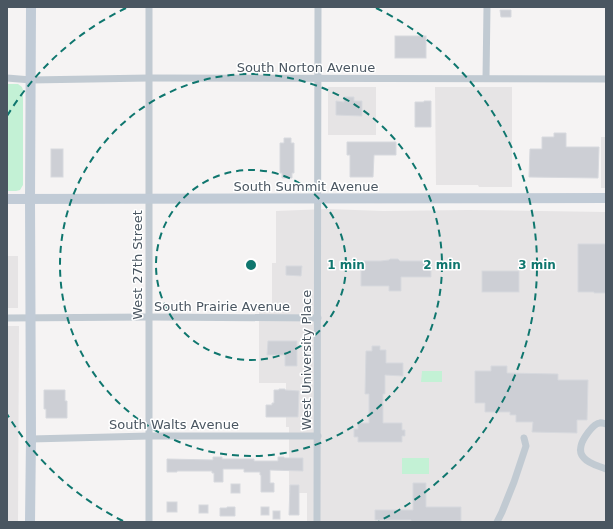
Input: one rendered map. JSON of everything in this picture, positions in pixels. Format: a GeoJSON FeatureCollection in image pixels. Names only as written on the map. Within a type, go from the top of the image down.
{"type":"FeatureCollection","features":[{"type":"Feature","properties":{"kind":"street"},"geometry":{"type":"LineString","coordinates":[[30,522],[31,7]]}},
{"type":"Feature","properties":{"kind":"street","name":"West 27th Street"},"geometry":{"type":"LineString","coordinates":[[149,7],[149,522]]}},
{"type":"Feature","properties":{"kind":"street","name":"West University Place"},"geometry":{"type":"LineString","coordinates":[[317,522],[318,7]]}},
{"type":"Feature","properties":{"kind":"street"},"geometry":{"type":"LineString","coordinates":[[486,78],[487,7]]}},
{"type":"Feature","properties":{"kind":"street","name":"South Norton Avenue"},"geometry":{"type":"LineString","coordinates":[[7,78],[31,80],[149,78],[606,79]]}},
{"type":"Feature","properties":{"kind":"street","name":"South Summit Avenue"},"geometry":{"type":"LineString","coordinates":[[7,199],[606,198]]}},
{"type":"Feature","properties":{"kind":"street","name":"South Prairie Avenue"},"geometry":{"type":"LineString","coordinates":[[7,318],[318,318]]}},
{"type":"Feature","properties":{"kind":"street"},"geometry":{"type":"LineString","coordinates":[[606,424],[600,422],[594,425],[581,446],[583,458],[606,469]]}},
{"type":"Feature","properties":{"kind":"street","name":"South Walts Avenue"},"geometry":{"type":"LineString","coordinates":[[31,439],[149,436],[318,436]]}},
{"type":"Feature","properties":{"kind":"street"},"geometry":{"type":"LineString","coordinates":[[497,522],[514,482],[526,446],[524,438]]}},
{"type":"Feature","properties":{"kind":"shaded area"},"geometry":{"type":"Polygon","coordinates":[[[328,87],[376,87],[376,135],[328,135],[328,87]]]}},
{"type":"Feature","properties":{"kind":"shaded area"},"geometry":{"type":"Polygon","coordinates":[[[435,87],[512,87],[512,187],[436,185],[435,87]]]}},
{"type":"Feature","properties":{"kind":"shaded area"},"geometry":{"type":"Polygon","coordinates":[[[601,137],[606,137],[606,188],[601,188],[601,137]]]}},
{"type":"Feature","properties":{"kind":"shaded area"},"geometry":{"type":"Polygon","coordinates":[[[327,209],[383,211],[468,210],[606,212],[606,522],[307,522],[307,493],[289,493],[289,427],[286,427],[286,383],[259,383],[259,309],[272,308],[272,263],[276,263],[276,211],[327,209]]]}},
{"type":"Feature","properties":{"kind":"shaded area"},"geometry":{"type":"Polygon","coordinates":[[[7,256],[18,256],[18,308],[7,308],[7,256]]]}},
{"type":"Feature","properties":{"kind":"shaded area"},"geometry":{"type":"Polygon","coordinates":[[[7,326],[19,326],[18,522],[7,522],[7,326]]]}},
{"type":"Feature","properties":{"kind":"green space"},"geometry":{"type":"Polygon","coordinates":[[[7,84],[18,84],[23,90],[23,185],[20,190],[16,191],[7,191],[7,84]]]}},
{"type":"Feature","properties":{"kind":"green space"},"geometry":{"type":"Polygon","coordinates":[[[422,371],[442,371],[442,382],[421,382],[422,371]]]}},
{"type":"Feature","properties":{"kind":"green space"},"geometry":{"type":"Polygon","coordinates":[[[402,458],[429,458],[429,474],[402,474],[402,458]]]}},
{"type":"Feature","properties":{"kind":"building"},"geometry":{"type":"Polygon","coordinates":[[[500,10],[511,10],[511,17],[501,17],[500,10]]]}},
{"type":"Feature","properties":{"kind":"building"},"geometry":{"type":"Polygon","coordinates":[[[395,36],[426,36],[426,58],[395,58],[395,36]]]}},
{"type":"Feature","properties":{"kind":"building"},"geometry":{"type":"Polygon","coordinates":[[[344,97],[354,97],[354,101],[362,101],[362,116],[336,115],[336,101],[344,102],[344,97]]]}},
{"type":"Feature","properties":{"kind":"building"},"geometry":{"type":"Polygon","coordinates":[[[431,101],[431,127],[415,127],[415,102],[431,101]]]}},
{"type":"Feature","properties":{"kind":"building"},"geometry":{"type":"Polygon","coordinates":[[[554,133],[566,133],[566,147],[599,147],[598,178],[529,177],[530,149],[542,149],[542,137],[554,137],[554,133]]]}},
{"type":"Feature","properties":{"kind":"building"},"geometry":{"type":"Polygon","coordinates":[[[284,138],[291,138],[291,143],[294,143],[294,173],[292,173],[292,178],[282,178],[282,173],[280,173],[280,143],[284,143],[284,138]]]}},
{"type":"Feature","properties":{"kind":"building"},"geometry":{"type":"Polygon","coordinates":[[[347,142],[396,142],[396,155],[374,155],[373,177],[350,177],[350,155],[347,155],[347,142]]]}},
{"type":"Feature","properties":{"kind":"building"},"geometry":{"type":"Polygon","coordinates":[[[51,149],[63,149],[63,177],[51,177],[51,149]]]}},
{"type":"Feature","properties":{"kind":"building"},"geometry":{"type":"Polygon","coordinates":[[[578,244],[606,244],[606,293],[578,292],[578,244]]]}},
{"type":"Feature","properties":{"kind":"building"},"geometry":{"type":"Polygon","coordinates":[[[398,259],[400,261],[431,261],[431,277],[401,277],[401,291],[389,291],[389,286],[361,286],[361,261],[381,261],[398,259]]]}},
{"type":"Feature","properties":{"kind":"building"},"geometry":{"type":"Polygon","coordinates":[[[286,266],[302,266],[301,276],[286,275],[286,266]]]}},
{"type":"Feature","properties":{"kind":"building"},"geometry":{"type":"Polygon","coordinates":[[[482,271],[519,271],[519,292],[482,292],[482,271]]]}},
{"type":"Feature","properties":{"kind":"building"},"geometry":{"type":"Polygon","coordinates":[[[268,341],[297,341],[297,366],[285,366],[285,355],[267,355],[268,341]]]}},
{"type":"Feature","properties":{"kind":"building"},"geometry":{"type":"Polygon","coordinates":[[[372,346],[380,346],[380,350],[386,350],[386,363],[403,363],[403,376],[385,375],[385,394],[383,394],[383,423],[402,423],[402,430],[405,430],[405,436],[402,436],[402,442],[358,442],[358,437],[354,437],[354,429],[358,429],[358,423],[369,423],[369,394],[365,394],[366,351],[372,351],[372,346]]]}},
{"type":"Feature","properties":{"kind":"building"},"geometry":{"type":"Polygon","coordinates":[[[491,366],[507,366],[507,373],[558,374],[558,380],[588,380],[587,420],[577,420],[577,433],[532,432],[533,422],[516,422],[516,415],[510,415],[510,412],[485,412],[485,403],[475,403],[475,371],[491,371],[491,366]]]}},
{"type":"Feature","properties":{"kind":"building"},"geometry":{"type":"Polygon","coordinates":[[[44,390],[65,390],[65,401],[67,401],[67,418],[46,418],[46,409],[44,409],[44,390]]]}},
{"type":"Feature","properties":{"kind":"building"},"geometry":{"type":"Polygon","coordinates":[[[274,390],[299,391],[298,417],[266,417],[266,405],[272,405],[272,403],[274,403],[274,390]]]}},
{"type":"Feature","properties":{"kind":"building"},"geometry":{"type":"Polygon","coordinates":[[[213,457],[222,457],[222,459],[254,459],[254,461],[278,461],[278,457],[303,458],[303,471],[270,470],[270,483],[274,483],[274,492],[261,492],[260,472],[244,472],[244,469],[223,469],[223,482],[214,482],[214,473],[212,473],[212,471],[167,472],[167,459],[213,460],[213,457]]]}},
{"type":"Feature","properties":{"kind":"building"},"geometry":{"type":"Polygon","coordinates":[[[413,483],[426,483],[426,507],[461,507],[461,521],[411,522],[411,520],[375,520],[375,510],[413,510],[413,483]]]}},
{"type":"Feature","properties":{"kind":"building"},"geometry":{"type":"Polygon","coordinates":[[[231,484],[240,484],[240,493],[231,493],[231,484]]]}},
{"type":"Feature","properties":{"kind":"building"},"geometry":{"type":"Polygon","coordinates":[[[290,485],[299,485],[299,515],[289,515],[290,485]]]}},
{"type":"Feature","properties":{"kind":"building"},"geometry":{"type":"Polygon","coordinates":[[[167,502],[177,502],[177,512],[167,512],[167,502]]]}},
{"type":"Feature","properties":{"kind":"building"},"geometry":{"type":"Polygon","coordinates":[[[199,505],[208,505],[208,513],[199,513],[199,505]]]}},
{"type":"Feature","properties":{"kind":"building"},"geometry":{"type":"Polygon","coordinates":[[[235,507],[235,516],[220,516],[220,508],[235,507]]]}},
{"type":"Feature","properties":{"kind":"building"},"geometry":{"type":"Polygon","coordinates":[[[261,507],[269,507],[269,515],[261,515],[261,507]]]}},
{"type":"Feature","properties":{"kind":"building"},"geometry":{"type":"Polygon","coordinates":[[[273,511],[280,511],[280,519],[273,519],[273,511]]]}}]}
